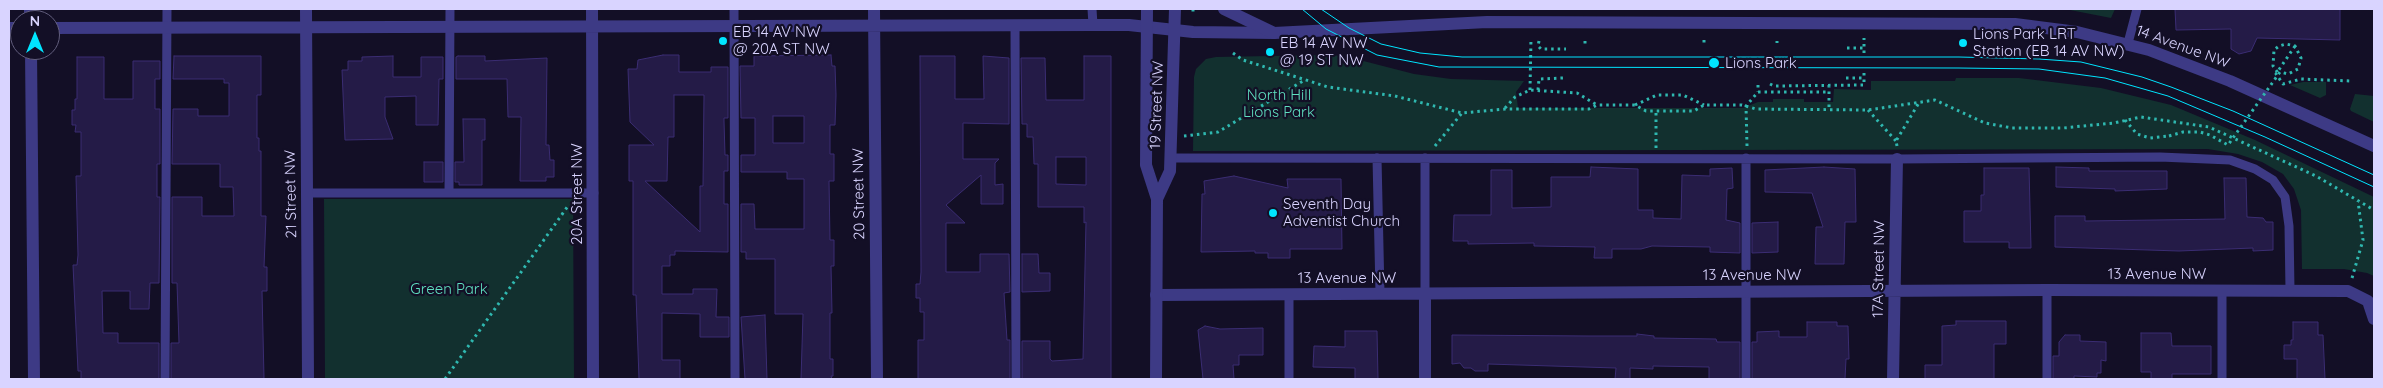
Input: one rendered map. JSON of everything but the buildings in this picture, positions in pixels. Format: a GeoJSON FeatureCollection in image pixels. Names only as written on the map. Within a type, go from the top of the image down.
{"type":"FeatureCollection","features":[{"type":"Feature","properties":{"kind":"street","name":"21 Street NW"},"geometry":{"type":"LineString","coordinates":[[306,9],[308,379]]}},
{"type":"Feature","properties":{"kind":"street","name":"20A Street NW"},"geometry":{"type":"LineString","coordinates":[[592,9],[594,193],[593,379]]}},
{"type":"Feature","properties":{"kind":"street","name":"20 Street NW"},"geometry":{"type":"LineString","coordinates":[[874,9],[877,379]]}},
{"type":"Feature","properties":{"kind":"street","name":"19 Street NW"},"geometry":{"type":"LineString","coordinates":[[1147,9],[1146,165],[1156,199],[1156,379]]}},
{"type":"Feature","properties":{"kind":"street","name":"19 Street NW"},"geometry":{"type":"LineString","coordinates":[[1156,199],[1170,171],[1172,158],[1176,9]]}},
{"type":"Feature","properties":{"kind":"street"},"geometry":{"type":"LineString","coordinates":[[1224,9],[1274,33]]}},
{"type":"Feature","properties":{"kind":"street","name":"14 Avenue NW"},"geometry":{"type":"LineString","coordinates":[[60,28],[1092,25],[1176,31],[1274,33],[1487,22],[1980,23],[2044,26],[2128,43],[2181,61],[2374,146]]}},
{"type":"Feature","properties":{"kind":"street"},"geometry":{"type":"LineString","coordinates":[[30,60],[34,379]]}},
{"type":"Feature","properties":{"kind":"street","name":"17A Street NW"},"geometry":{"type":"LineString","coordinates":[[1893,379],[1897,159]]}},
{"type":"Feature","properties":{"kind":"street","name":"13 Avenue NW"},"geometry":{"type":"LineString","coordinates":[[1156,295],[1747,291],[2348,291]]}},
{"type":"Feature","properties":{"kind":"street"},"geometry":{"type":"LineString","coordinates":[[2348,291],[2368,301],[2374,319]]}},
{"type":"Feature","properties":{"kind":"street"},"geometry":{"type":"LineString","coordinates":[[1425,294],[1425,379]]}},
{"type":"Feature","properties":{"kind":"lane"},"geometry":{"type":"LineString","coordinates":[[165,379],[165,28],[167,9]]}},
{"type":"Feature","properties":{"kind":"lane"},"geometry":{"type":"LineString","coordinates":[[448,193],[450,9]]}},
{"type":"Feature","properties":{"kind":"lane"},"geometry":{"type":"LineString","coordinates":[[734,9],[735,379]]}},
{"type":"Feature","properties":{"kind":"lane"},"geometry":{"type":"LineString","coordinates":[[1092,9],[1092,25]]}},
{"type":"Feature","properties":{"kind":"lane"},"geometry":{"type":"LineString","coordinates":[[2128,43],[2136,11]]}},
{"type":"Feature","properties":{"kind":"lane"},"geometry":{"type":"LineString","coordinates":[[1015,25],[1016,379]]}},
{"type":"Feature","properties":{"kind":"lane"},"geometry":{"type":"LineString","coordinates":[[1172,158],[1897,159],[2170,157],[2230,160],[2255,169],[2273,180],[2285,197],[2289,226],[2290,290]]}},
{"type":"Feature","properties":{"kind":"lane"},"geometry":{"type":"LineString","coordinates":[[1378,158],[1380,294]]}},
{"type":"Feature","properties":{"kind":"lane"},"geometry":{"type":"LineString","coordinates":[[1425,158],[1425,294]]}},
{"type":"Feature","properties":{"kind":"lane"},"geometry":{"type":"LineString","coordinates":[[1746,158],[1746,379]]}},
{"type":"Feature","properties":{"kind":"lane"},"geometry":{"type":"LineString","coordinates":[[308,193],[594,193]]}},
{"type":"Feature","properties":{"kind":"lane"},"geometry":{"type":"LineString","coordinates":[[2047,290],[2047,379]]}},
{"type":"Feature","properties":{"kind":"lane"},"geometry":{"type":"LineString","coordinates":[[2222,290],[2222,379]]}},
{"type":"Feature","properties":{"kind":"lane"},"geometry":{"type":"LineString","coordinates":[[1289,294],[1289,379]]}},
{"type":"Feature","properties":{"kind":"path"},"geometry":{"type":"LineString","coordinates":[[1530,90],[1531,38]]}},
{"type":"Feature","properties":{"kind":"path"},"geometry":{"type":"LineString","coordinates":[[1864,38],[1864,53]]}},
{"type":"Feature","properties":{"kind":"path"},"geometry":{"type":"LineString","coordinates":[[1539,41],[1538,46],[1541,48],[1566,48]]}},
{"type":"Feature","properties":{"kind":"path"},"geometry":{"type":"LineString","coordinates":[[2278,73],[2273,66],[2274,50],[2286,44],[2295,46]]}},
{"type":"Feature","properties":{"kind":"path"},"geometry":{"type":"LineString","coordinates":[[2295,46],[2276,74],[2283,84],[2301,79],[2350,81]]}},
{"type":"Feature","properties":{"kind":"path"},"geometry":{"type":"LineString","coordinates":[[2125,120],[2137,134],[2150,138],[2184,132],[2200,132],[2228,145],[2280,72],[2288,74],[2298,70],[2301,58],[2295,46]]}},
{"type":"Feature","properties":{"kind":"path"},"geometry":{"type":"LineString","coordinates":[[1847,48],[1864,48]]}},
{"type":"Feature","properties":{"kind":"path"},"geometry":{"type":"LineString","coordinates":[[1233,53],[1243,60],[1328,87],[1395,96],[1462,113],[1505,109],[1589,109],[1597,105],[1636,104],[1657,95],[1683,95],[1704,105],[1746,106],[1756,109],[1868,110],[1936,100],[1985,123],[2012,128],[2063,128],[2125,120],[2141,116],[2208,127],[2316,176],[2374,210]]}},
{"type":"Feature","properties":{"kind":"path"},"geometry":{"type":"LineString","coordinates":[[1770,84],[1774,86],[1864,85],[1864,75],[1846,78]]}},
{"type":"Feature","properties":{"kind":"path"},"geometry":{"type":"LineString","coordinates":[[1538,90],[1539,79],[1563,78]]}},
{"type":"Feature","properties":{"kind":"path"},"geometry":{"type":"LineString","coordinates":[[1184,137],[1218,132],[1304,80]]}},
{"type":"Feature","properties":{"kind":"path"},"geometry":{"type":"LineString","coordinates":[[1746,158],[1746,106],[1758,92],[1758,85]]}},
{"type":"Feature","properties":{"kind":"path"},"geometry":{"type":"LineString","coordinates":[[1814,85],[1814,92]]}},
{"type":"Feature","properties":{"kind":"path"},"geometry":{"type":"LineString","coordinates":[[1829,85],[1830,110]]}},
{"type":"Feature","properties":{"kind":"path"},"geometry":{"type":"LineString","coordinates":[[1577,87],[1577,94]]}},
{"type":"Feature","properties":{"kind":"path"},"geometry":{"type":"LineString","coordinates":[[1505,109],[1516,97],[1530,90],[1577,94],[1597,105]]}},
{"type":"Feature","properties":{"kind":"path"},"geometry":{"type":"LineString","coordinates":[[1758,92],[1829,92]]}},
{"type":"Feature","properties":{"kind":"path"},"geometry":{"type":"LineString","coordinates":[[1897,159],[1896,141],[1920,101]]}},
{"type":"Feature","properties":{"kind":"path"},"geometry":{"type":"LineString","coordinates":[[1636,104],[1646,111],[1694,111],[1704,105]]}},
{"type":"Feature","properties":{"kind":"path"},"geometry":{"type":"LineString","coordinates":[[1868,110],[1896,141]]}},
{"type":"Feature","properties":{"kind":"path"},"geometry":{"type":"LineString","coordinates":[[1656,111],[1656,159]]}},
{"type":"Feature","properties":{"kind":"path"},"geometry":{"type":"LineString","coordinates":[[1425,158],[1462,113]]}},
{"type":"Feature","properties":{"kind":"path"},"geometry":{"type":"LineString","coordinates":[[445,379],[573,199]]}},
{"type":"Feature","properties":{"kind":"path"},"geometry":{"type":"LineString","coordinates":[[2348,291],[2363,240],[2358,200]]}},
{"type":"Feature","properties":{"kind":"green space"},"geometry":{"type":"Polygon","coordinates":[[[2065,9],[2115,9],[2111,18],[2065,9]]]}},
{"type":"Feature","properties":{"kind":"green space","name":"North Hill Lions Park"},"geometry":{"type":"Polygon","coordinates":[[[1344,56],[1414,74],[1451,79],[1524,81],[1516,92],[1518,108],[1743,108],[1758,102],[1773,102],[1773,99],[1804,99],[1804,102],[1833,102],[1834,89],[1871,90],[1871,81],[1955,81],[1956,78],[2019,78],[2101,88],[2171,105],[2255,140],[2374,197],[2374,276],[2344,269],[2302,269],[2301,210],[2294,189],[2283,174],[2262,162],[2238,154],[2208,149],[1193,151],[1194,77],[1196,69],[1206,59],[1216,57],[1344,56]]]}},
{"type":"Feature","properties":{"kind":"green space"},"geometry":{"type":"Polygon","coordinates":[[[2303,82],[2326,82],[2326,95],[2320,98],[2290,85],[2303,82]]]}},
{"type":"Feature","properties":{"kind":"green space"},"geometry":{"type":"Polygon","coordinates":[[[2355,94],[2374,96],[2374,122],[2351,111],[2355,94]]]}},
{"type":"Feature","properties":{"kind":"green space","name":"Green Park"},"geometry":{"type":"Polygon","coordinates":[[[324,199],[573,199],[574,379],[325,379],[324,199]]]}},
{"type":"Feature","properties":{"kind":"tram line"},"geometry":{"type":"LineString","coordinates":[[1302,9],[1326,29],[1377,55],[1439,67],[2039,69],[2105,78],[2168,96],[2265,137],[2374,187]]}},
{"type":"Feature","properties":{"kind":"tram line"},"geometry":{"type":"LineString","coordinates":[[1321,9],[1349,28],[1381,44],[1420,53],[1462,57],[1959,57],[2081,62],[2142,77],[2171,87],[2233,111],[2374,175]]}},
{"type":"Feature","properties":{"kind":"place","name":"EB 14 AV NW @ 20A ST NW"},"geometry":{"type":"Point","coordinates":[723,41]}},
{"type":"Feature","properties":{"kind":"place","name":"Lions Park LRT Station (EB 14 AV NW)"},"geometry":{"type":"Point","coordinates":[1963,43]}},
{"type":"Feature","properties":{"kind":"place","name":"EB 14 AV NW @ 19 ST NW"},"geometry":{"type":"Point","coordinates":[1270,52]}},
{"type":"Feature","properties":{"kind":"place","name":"Lions Park"},"geometry":{"type":"Point","coordinates":[1714,63]}},
{"type":"Feature","properties":{"kind":"place","name":"Seventh Day Adventist Church"},"geometry":{"type":"Point","coordinates":[1273,213]}}]}
